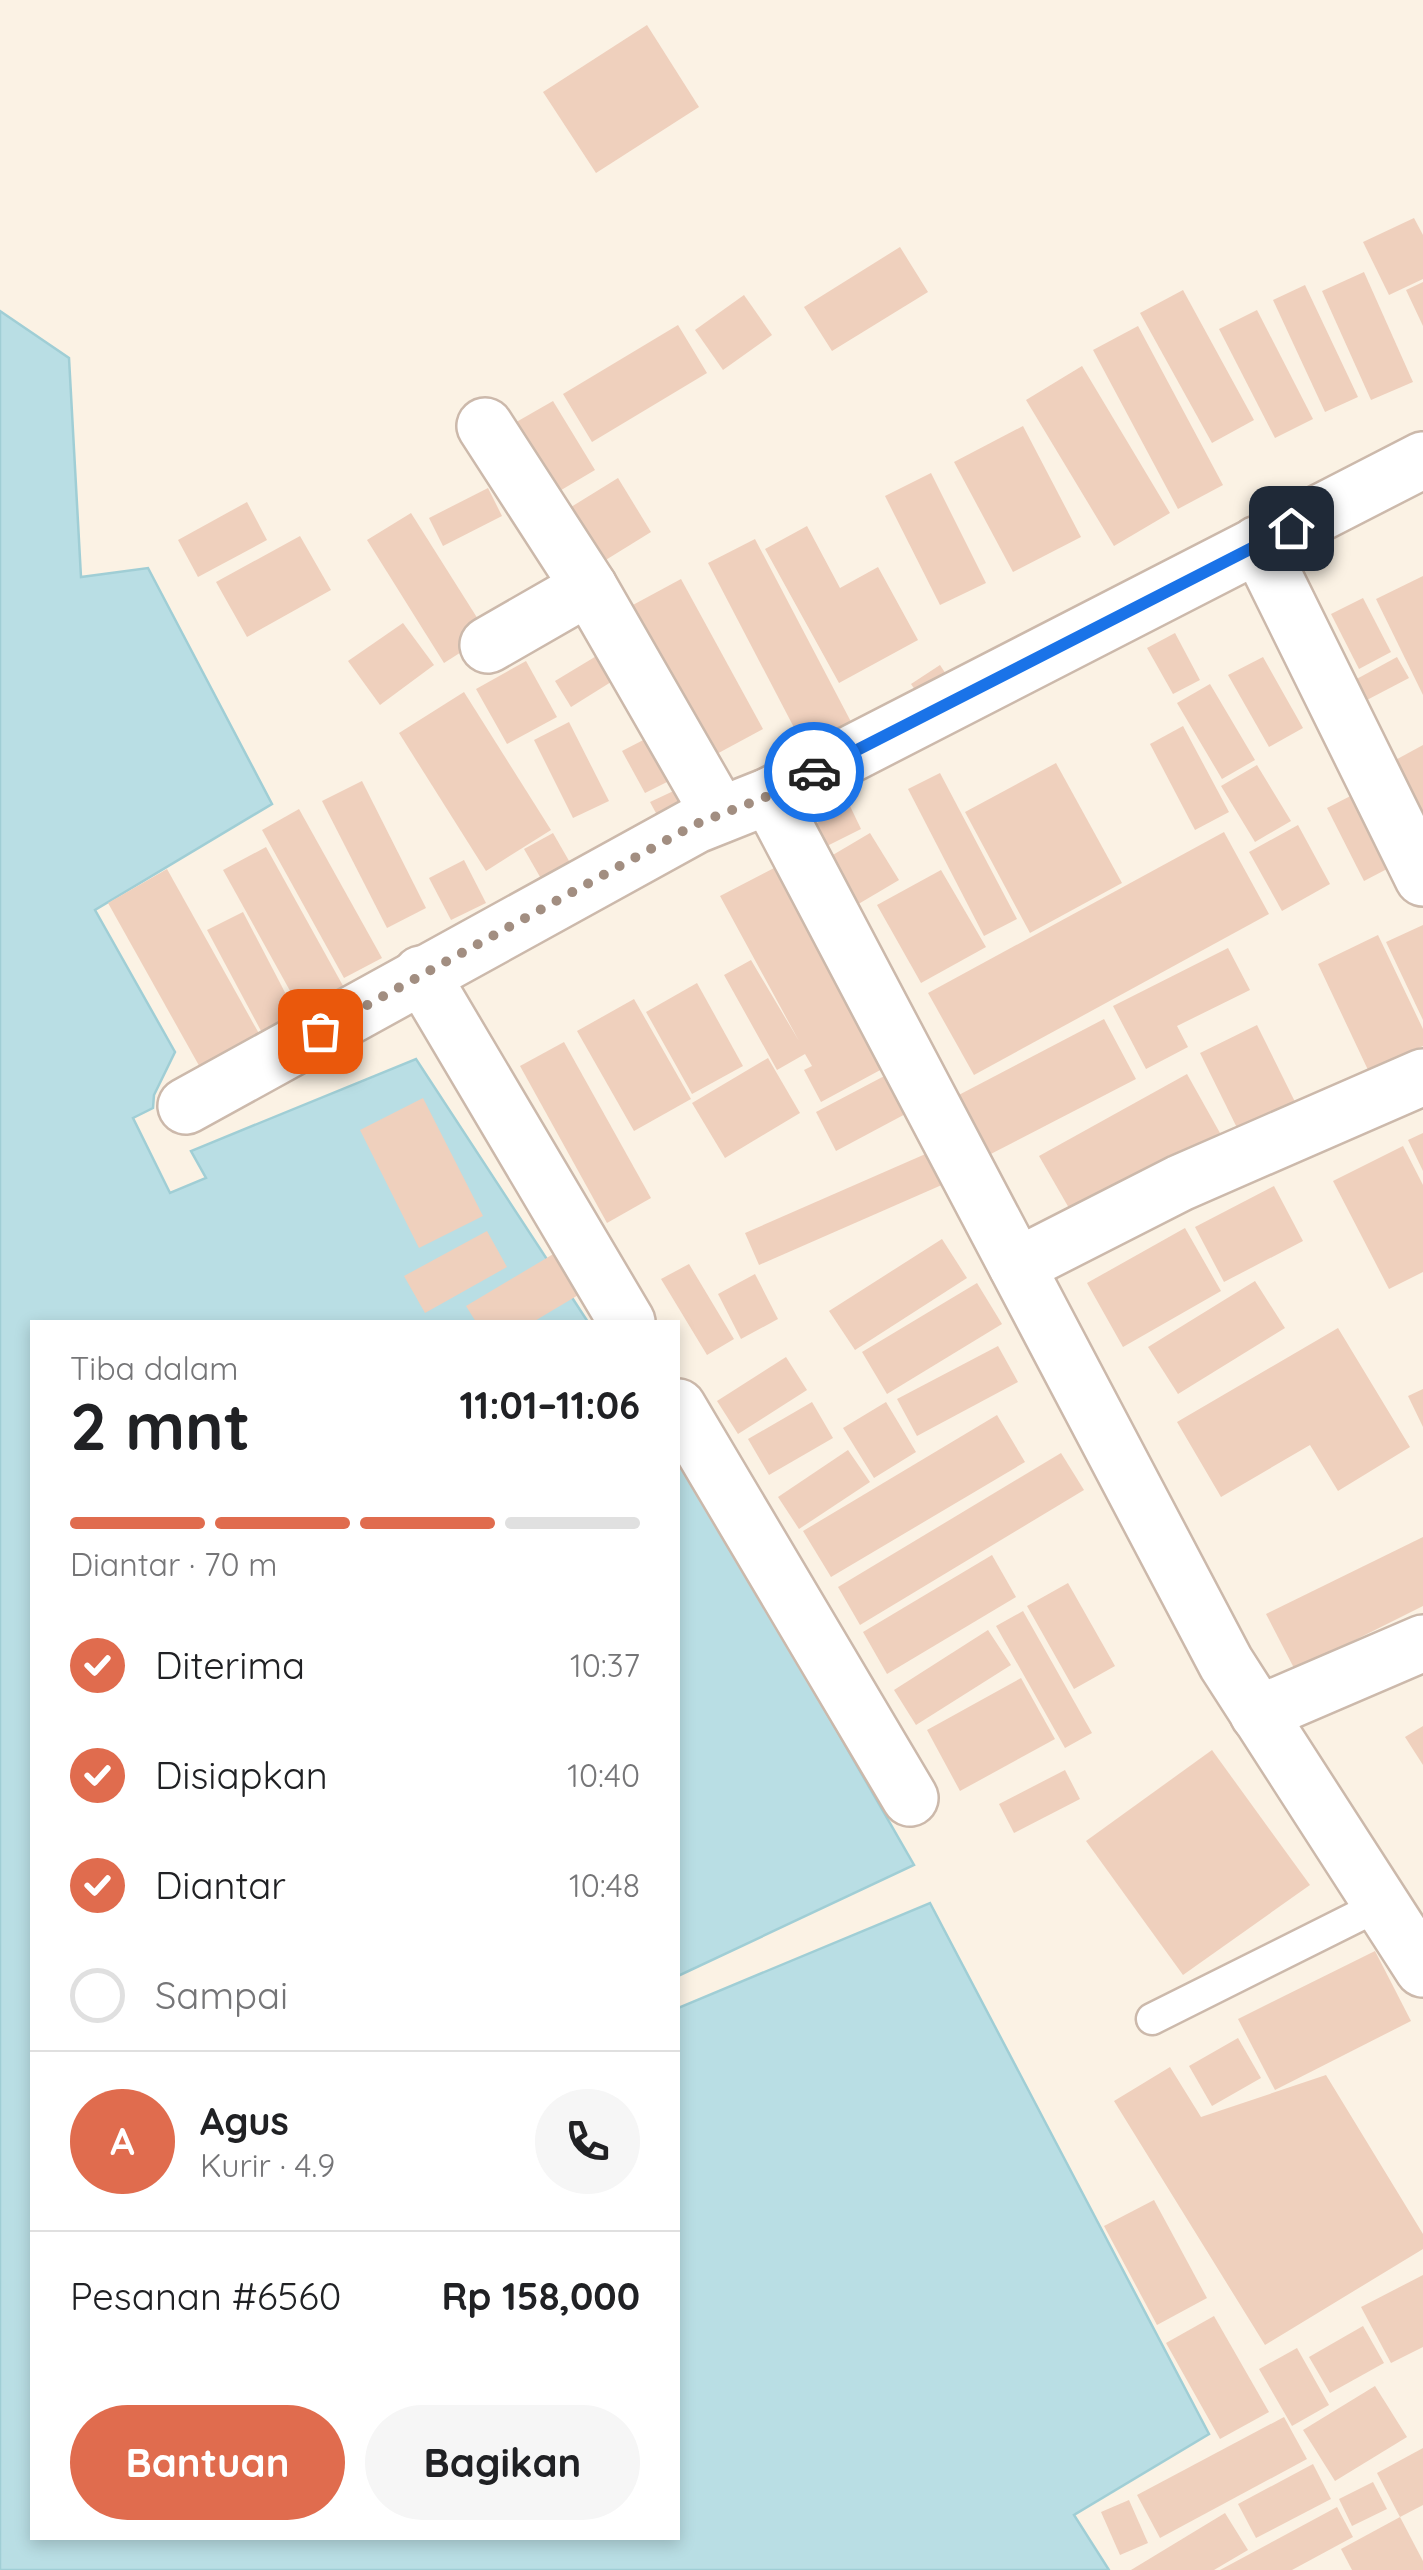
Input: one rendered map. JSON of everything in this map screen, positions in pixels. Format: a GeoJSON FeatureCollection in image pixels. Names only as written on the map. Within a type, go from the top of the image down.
{"type":"FeatureCollection","features":[{"type":"Feature","properties":{"kind":"street"},"geometry":{"type":"LineString","coordinates":[[486,426],[588,587],[744,806],[1017,1266],[1226,1664],[1423,1969]]}},
{"type":"Feature","properties":{"kind":"street"},"geometry":{"type":"LineString","coordinates":[[186,1106],[696,824],[744,806],[1423,460]]}},
{"type":"Feature","properties":{"kind":"street"},"geometry":{"type":"LineString","coordinates":[[1258,544],[1423,878]]}},
{"type":"Feature","properties":{"kind":"street"},"geometry":{"type":"LineString","coordinates":[[488,645],[588,587]]}},
{"type":"Feature","properties":{"kind":"street"},"geometry":{"type":"LineString","coordinates":[[420,974],[626,1320]]}},
{"type":"Feature","properties":{"kind":"street"},"geometry":{"type":"LineString","coordinates":[[1017,1266],[1180,1183],[1423,1077]]}},
{"type":"Feature","properties":{"kind":"street"},"geometry":{"type":"LineString","coordinates":[[680,1410],[910,1798]]}},
{"type":"Feature","properties":{"kind":"street"},"geometry":{"type":"LineString","coordinates":[[1258,1714],[1423,1643]]}},
{"type":"Feature","properties":{"kind":"lane"},"geometry":{"type":"LineString","coordinates":[[1152,2018],[1382,1904]]}},
{"type":"Feature","properties":{"kind":"water"},"geometry":{"type":"Polygon","coordinates":[[[0,311],[69,358],[81,577],[148,568],[272,804],[95,910],[175,1052],[154,1095],[153,1108],[133,1118],[170,1193],[206,1178],[191,1151],[416,1059],[587,1320],[30,1320],[30,2540],[680,2540],[680,2007],[930,1903],[1209,2434],[1074,2515],[1109,2570],[0,2570],[0,311]]]}},
{"type":"Feature","properties":{"kind":"water"},"geometry":{"type":"Polygon","coordinates":[[[680,1462],[706,1503],[914,1865],[680,1975],[680,1462]]]}},
{"type":"Feature","properties":{"kind":"building"},"geometry":{"type":"Polygon","coordinates":[[[647,25],[699,107],[596,173],[543,92],[647,25]]]}},
{"type":"Feature","properties":{"kind":"building"},"geometry":{"type":"Polygon","coordinates":[[[1414,218],[1423,235],[1423,279],[1389,295],[1363,242],[1414,218]]]}},
{"type":"Feature","properties":{"kind":"building"},"geometry":{"type":"Polygon","coordinates":[[[900,247],[928,292],[832,351],[804,307],[900,247]]]}},
{"type":"Feature","properties":{"kind":"building"},"geometry":{"type":"Polygon","coordinates":[[[1364,272],[1413,382],[1371,400],[1322,291],[1364,272]]]}},
{"type":"Feature","properties":{"kind":"building"},"geometry":{"type":"Polygon","coordinates":[[[1423,282],[1423,326],[1406,290],[1423,282]]]}},
{"type":"Feature","properties":{"kind":"building"},"geometry":{"type":"Polygon","coordinates":[[[1305,285],[1358,397],[1325,412],[1273,300],[1305,285]]]}},
{"type":"Feature","properties":{"kind":"building"},"geometry":{"type":"Polygon","coordinates":[[[1183,290],[1254,420],[1212,443],[1140,313],[1183,290]]]}},
{"type":"Feature","properties":{"kind":"building"},"geometry":{"type":"Polygon","coordinates":[[[744,295],[772,335],[723,370],[695,330],[744,295]]]}},
{"type":"Feature","properties":{"kind":"building"},"geometry":{"type":"Polygon","coordinates":[[[1257,310],[1313,419],[1275,438],[1219,329],[1257,310]]]}},
{"type":"Feature","properties":{"kind":"building"},"geometry":{"type":"Polygon","coordinates":[[[678,325],[707,373],[592,442],[563,394],[678,325]]]}},
{"type":"Feature","properties":{"kind":"building"},"geometry":{"type":"Polygon","coordinates":[[[1138,326],[1223,485],[1178,509],[1093,350],[1138,326]]]}},
{"type":"Feature","properties":{"kind":"building"},"geometry":{"type":"Polygon","coordinates":[[[1082,366],[1170,513],[1114,546],[1026,400],[1082,366]]]}},
{"type":"Feature","properties":{"kind":"building"},"geometry":{"type":"Polygon","coordinates":[[[553,401],[595,470],[541,502],[499,432],[553,401]]]}},
{"type":"Feature","properties":{"kind":"building"},"geometry":{"type":"Polygon","coordinates":[[[1023,426],[1081,537],[1013,572],[954,462],[1023,426]]]}},
{"type":"Feature","properties":{"kind":"building"},"geometry":{"type":"Polygon","coordinates":[[[931,473],[986,583],[940,605],[885,496],[931,473]]]}},
{"type":"Feature","properties":{"kind":"building"},"geometry":{"type":"Polygon","coordinates":[[[618,478],[651,532],[596,566],[563,512],[618,478]]]}},
{"type":"Feature","properties":{"kind":"building"},"geometry":{"type":"Polygon","coordinates":[[[488,488],[502,516],[443,546],[429,518],[488,488]]]}},
{"type":"Feature","properties":{"kind":"building"},"geometry":{"type":"Polygon","coordinates":[[[247,502],[267,540],[198,577],[178,540],[247,502]]]}},
{"type":"Feature","properties":{"kind":"building"},"geometry":{"type":"Polygon","coordinates":[[[411,513],[488,635],[444,663],[367,540],[411,513]]]}},
{"type":"Feature","properties":{"kind":"building"},"geometry":{"type":"Polygon","coordinates":[[[807,526],[840,588],[878,567],[918,640],[839,683],[765,549],[807,526]]]}},
{"type":"Feature","properties":{"kind":"building"},"geometry":{"type":"Polygon","coordinates":[[[300,536],[331,590],[247,637],[216,582],[300,536]]]}},
{"type":"Feature","properties":{"kind":"building"},"geometry":{"type":"Polygon","coordinates":[[[755,539],[859,737],[812,762],[708,563],[755,539]]]}},
{"type":"Feature","properties":{"kind":"building"},"geometry":{"type":"Polygon","coordinates":[[[1423,576],[1423,695],[1376,599],[1423,576]]]}},
{"type":"Feature","properties":{"kind":"building"},"geometry":{"type":"Polygon","coordinates":[[[681,579],[763,729],[713,756],[631,606],[681,579]]]}},
{"type":"Feature","properties":{"kind":"building"},"geometry":{"type":"Polygon","coordinates":[[[1363,598],[1391,652],[1359,669],[1331,614],[1363,598]]]}},
{"type":"Feature","properties":{"kind":"building"},"geometry":{"type":"Polygon","coordinates":[[[403,623],[434,665],[380,705],[348,661],[403,623]]]}},
{"type":"Feature","properties":{"kind":"building"},"geometry":{"type":"Polygon","coordinates":[[[1175,633],[1200,680],[1173,694],[1147,648],[1175,633]]]}},
{"type":"Feature","properties":{"kind":"building"},"geometry":{"type":"Polygon","coordinates":[[[603,652],[619,677],[571,707],[555,681],[603,652]]]}},
{"type":"Feature","properties":{"kind":"building"},"geometry":{"type":"Polygon","coordinates":[[[1263,657],[1303,728],[1269,747],[1228,675],[1263,657]]]}},
{"type":"Feature","properties":{"kind":"building"},"geometry":{"type":"Polygon","coordinates":[[[1397,657],[1409,678],[1365,701],[1353,681],[1397,657]]]}},
{"type":"Feature","properties":{"kind":"building"},"geometry":{"type":"Polygon","coordinates":[[[526,661],[557,717],[507,744],[476,689],[526,661]]]}},
{"type":"Feature","properties":{"kind":"building"},"geometry":{"type":"Polygon","coordinates":[[[940,665],[957,691],[928,709],[911,684],[940,665]]]}},
{"type":"Feature","properties":{"kind":"building"},"geometry":{"type":"Polygon","coordinates":[[[1210,684],[1255,760],[1222,779],[1177,703],[1210,684]]]}},
{"type":"Feature","properties":{"kind":"building"},"geometry":{"type":"Polygon","coordinates":[[[464,692],[551,830],[486,871],[399,733],[464,692]]]}},
{"type":"Feature","properties":{"kind":"building"},"geometry":{"type":"Polygon","coordinates":[[[569,722],[609,801],[573,818],[534,740],[569,722]]]}},
{"type":"Feature","properties":{"kind":"building"},"geometry":{"type":"Polygon","coordinates":[[[1183,726],[1229,812],[1195,830],[1150,744],[1183,726]]]}},
{"type":"Feature","properties":{"kind":"building"},"geometry":{"type":"Polygon","coordinates":[[[653,735],[677,777],[645,793],[622,751],[653,735]]]}},
{"type":"Feature","properties":{"kind":"building"},"geometry":{"type":"Polygon","coordinates":[[[1423,745],[1423,816],[1390,763],[1423,745]]]}},
{"type":"Feature","properties":{"kind":"building"},"geometry":{"type":"Polygon","coordinates":[[[1056,763],[1122,883],[1030,933],[965,812],[1056,763]]]}},
{"type":"Feature","properties":{"kind":"building"},"geometry":{"type":"Polygon","coordinates":[[[1257,765],[1291,821],[1255,842],[1221,786],[1257,765]]]}},
{"type":"Feature","properties":{"kind":"building"},"geometry":{"type":"Polygon","coordinates":[[[940,773],[1017,919],[984,936],[908,789],[940,773]]]}},
{"type":"Feature","properties":{"kind":"building"},"geometry":{"type":"Polygon","coordinates":[[[362,781],[426,908],[387,928],[322,801],[362,781]]]}},
{"type":"Feature","properties":{"kind":"building"},"geometry":{"type":"Polygon","coordinates":[[[1372,785],[1408,858],[1364,881],[1327,808],[1372,785]]]}},
{"type":"Feature","properties":{"kind":"building"},"geometry":{"type":"Polygon","coordinates":[[[682,787],[694,811],[663,826],[650,802],[682,787]]]}},
{"type":"Feature","properties":{"kind":"building"},"geometry":{"type":"Polygon","coordinates":[[[850,806],[861,829],[827,846],[815,824],[850,806]]]}},
{"type":"Feature","properties":{"kind":"building"},"geometry":{"type":"Polygon","coordinates":[[[299,809],[382,958],[344,978],[262,830],[299,809]]]}},
{"type":"Feature","properties":{"kind":"building"},"geometry":{"type":"Polygon","coordinates":[[[1298,825],[1330,884],[1282,911],[1249,852],[1298,825]]]}},
{"type":"Feature","properties":{"kind":"building"},"geometry":{"type":"Polygon","coordinates":[[[1224,832],[1269,914],[974,1075],[928,993],[1224,832]]]}},
{"type":"Feature","properties":{"kind":"building"},"geometry":{"type":"Polygon","coordinates":[[[553,833],[580,880],[551,896],[524,849],[553,833]]]}},
{"type":"Feature","properties":{"kind":"building"},"geometry":{"type":"Polygon","coordinates":[[[870,833],[899,880],[850,909],[821,862],[870,833]]]}},
{"type":"Feature","properties":{"kind":"building"},"geometry":{"type":"Polygon","coordinates":[[[266,847],[347,993],[304,1016],[223,870],[266,847]]]}},
{"type":"Feature","properties":{"kind":"building"},"geometry":{"type":"Polygon","coordinates":[[[464,860],[486,903],[451,920],[429,878],[464,860]]]}},
{"type":"Feature","properties":{"kind":"building"},"geometry":{"type":"Polygon","coordinates":[[[776,867],[884,1068],[821,1102],[804,1070],[812,1066],[805,1054],[777,1070],[724,975],[751,960],[799,1041],[720,896],[776,867]]]}},
{"type":"Feature","properties":{"kind":"building"},"geometry":{"type":"Polygon","coordinates":[[[167,869],[271,1055],[211,1087],[108,903],[167,869]]]}},
{"type":"Feature","properties":{"kind":"building"},"geometry":{"type":"Polygon","coordinates":[[[941,870],[986,947],[921,983],[877,905],[941,870]]]}},
{"type":"Feature","properties":{"kind":"building"},"geometry":{"type":"Polygon","coordinates":[[[243,912],[303,1027],[268,1044],[207,930],[243,912]]]}},
{"type":"Feature","properties":{"kind":"building"},"geometry":{"type":"Polygon","coordinates":[[[1423,925],[1423,1020],[1386,942],[1423,925]]]}},
{"type":"Feature","properties":{"kind":"building"},"geometry":{"type":"Polygon","coordinates":[[[1378,935],[1423,1029],[1423,1046],[1369,1072],[1318,964],[1378,935]]]}},
{"type":"Feature","properties":{"kind":"building"},"geometry":{"type":"Polygon","coordinates":[[[1228,948],[1250,990],[1177,1026],[1188,1047],[1146,1069],[1113,1006],[1228,948]]]}},
{"type":"Feature","properties":{"kind":"building"},"geometry":{"type":"Polygon","coordinates":[[[697,983],[743,1066],[692,1094],[646,1012],[697,983]]]}},
{"type":"Feature","properties":{"kind":"building"},"geometry":{"type":"Polygon","coordinates":[[[634,999],[691,1099],[634,1131],[577,1031],[634,999]]]}},
{"type":"Feature","properties":{"kind":"building"},"geometry":{"type":"Polygon","coordinates":[[[1104,1019],[1136,1079],[985,1157],[953,1098],[1104,1019]]]}},
{"type":"Feature","properties":{"kind":"building"},"geometry":{"type":"Polygon","coordinates":[[[1257,1025],[1305,1122],[1248,1150],[1200,1053],[1257,1025]]]}},
{"type":"Feature","properties":{"kind":"building"},"geometry":{"type":"Polygon","coordinates":[[[564,1042],[651,1198],[607,1223],[520,1066],[564,1042]]]}},
{"type":"Feature","properties":{"kind":"building"},"geometry":{"type":"Polygon","coordinates":[[[768,1058],[800,1113],[725,1158],[692,1103],[768,1058]]]}},
{"type":"Feature","properties":{"kind":"building"},"geometry":{"type":"Polygon","coordinates":[[[890,1073],[911,1111],[836,1151],[816,1112],[890,1073]]]}},
{"type":"Feature","properties":{"kind":"building"},"geometry":{"type":"Polygon","coordinates":[[[1187,1074],[1220,1133],[1073,1215],[1039,1156],[1187,1074]]]}},
{"type":"Feature","properties":{"kind":"building"},"geometry":{"type":"Polygon","coordinates":[[[423,1098],[483,1216],[419,1248],[360,1130],[423,1098]]]}},
{"type":"Feature","properties":{"kind":"building"},"geometry":{"type":"Polygon","coordinates":[[[1423,1133],[1423,1171],[1408,1140],[1423,1133]]]}},
{"type":"Feature","properties":{"kind":"building"},"geometry":{"type":"Polygon","coordinates":[[[1403,1146],[1423,1185],[1423,1272],[1389,1289],[1333,1181],[1403,1146]]]}},
{"type":"Feature","properties":{"kind":"building"},"geometry":{"type":"Polygon","coordinates":[[[930,1152],[944,1184],[759,1265],[745,1233],[930,1152]]]}},
{"type":"Feature","properties":{"kind":"building"},"geometry":{"type":"Polygon","coordinates":[[[1274,1186],[1303,1241],[1224,1282],[1195,1227],[1274,1186]]]}},
{"type":"Feature","properties":{"kind":"building"},"geometry":{"type":"Polygon","coordinates":[[[1185,1228],[1221,1291],[1123,1347],[1087,1283],[1185,1228]]]}},
{"type":"Feature","properties":{"kind":"building"},"geometry":{"type":"Polygon","coordinates":[[[487,1231],[507,1267],[425,1313],[404,1276],[487,1231]]]}},
{"type":"Feature","properties":{"kind":"building"},"geometry":{"type":"Polygon","coordinates":[[[942,1239],[967,1278],[855,1350],[829,1311],[942,1239]]]}},
{"type":"Feature","properties":{"kind":"building"},"geometry":{"type":"Polygon","coordinates":[[[555,1253],[580,1294],[536,1320],[475,1320],[466,1306],[555,1253]]]}},
{"type":"Feature","properties":{"kind":"building"},"geometry":{"type":"Polygon","coordinates":[[[689,1264],[734,1339],[707,1355],[661,1279],[689,1264]]]}},
{"type":"Feature","properties":{"kind":"building"},"geometry":{"type":"Polygon","coordinates":[[[755,1274],[778,1319],[741,1339],[718,1294],[755,1274]]]}},
{"type":"Feature","properties":{"kind":"building"},"geometry":{"type":"Polygon","coordinates":[[[1255,1281],[1285,1328],[1178,1394],[1148,1347],[1255,1281]]]}},
{"type":"Feature","properties":{"kind":"building"},"geometry":{"type":"Polygon","coordinates":[[[977,1283],[1002,1324],[887,1394],[862,1352],[977,1283]]]}},
{"type":"Feature","properties":{"kind":"building"},"geometry":{"type":"Polygon","coordinates":[[[1338,1328],[1410,1447],[1338,1491],[1310,1445],[1221,1497],[1177,1422],[1338,1328]]]}},
{"type":"Feature","properties":{"kind":"building"},"geometry":{"type":"Polygon","coordinates":[[[998,1346],[1018,1382],[917,1436],[897,1399],[998,1346]]]}},
{"type":"Feature","properties":{"kind":"building"},"geometry":{"type":"Polygon","coordinates":[[[786,1357],[807,1390],[738,1434],[717,1401],[786,1357]]]}},
{"type":"Feature","properties":{"kind":"building"},"geometry":{"type":"Polygon","coordinates":[[[1423,1389],[1423,1427],[1408,1396],[1423,1389]]]}},
{"type":"Feature","properties":{"kind":"building"},"geometry":{"type":"Polygon","coordinates":[[[812,1402],[833,1438],[769,1475],[748,1439],[812,1402]]]}},
{"type":"Feature","properties":{"kind":"building"},"geometry":{"type":"Polygon","coordinates":[[[886,1402],[916,1452],[874,1478],[843,1428],[886,1402]]]}},
{"type":"Feature","properties":{"kind":"building"},"geometry":{"type":"Polygon","coordinates":[[[997,1415],[1025,1462],[831,1577],[803,1531],[997,1415]]]}},
{"type":"Feature","properties":{"kind":"building"},"geometry":{"type":"Polygon","coordinates":[[[848,1450],[870,1482],[799,1529],[778,1497],[848,1450]]]}},
{"type":"Feature","properties":{"kind":"building"},"geometry":{"type":"Polygon","coordinates":[[[1061,1453],[1084,1490],[860,1625],[838,1587],[1061,1453]]]}},
{"type":"Feature","properties":{"kind":"building"},"geometry":{"type":"Polygon","coordinates":[[[1423,1537],[1423,1606],[1295,1670],[1266,1614],[1423,1537]]]}},
{"type":"Feature","properties":{"kind":"building"},"geometry":{"type":"Polygon","coordinates":[[[992,1555],[1016,1597],[887,1674],[863,1632],[992,1555]]]}},
{"type":"Feature","properties":{"kind":"building"},"geometry":{"type":"Polygon","coordinates":[[[1068,1583],[1115,1666],[1074,1689],[1027,1606],[1068,1583]]]}},
{"type":"Feature","properties":{"kind":"building"},"geometry":{"type":"Polygon","coordinates":[[[1023,1611],[1092,1733],[1065,1748],[996,1626],[1023,1611]]]}},
{"type":"Feature","properties":{"kind":"building"},"geometry":{"type":"Polygon","coordinates":[[[988,1630],[1011,1665],[916,1725],[894,1690],[988,1630]]]}},
{"type":"Feature","properties":{"kind":"building"},"geometry":{"type":"Polygon","coordinates":[[[1021,1678],[1055,1739],[960,1791],[927,1730],[1021,1678]]]}},
{"type":"Feature","properties":{"kind":"building"},"geometry":{"type":"Polygon","coordinates":[[[1423,1726],[1423,1765],[1405,1737],[1423,1726]]]}},
{"type":"Feature","properties":{"kind":"building"},"geometry":{"type":"Polygon","coordinates":[[[1212,1750],[1310,1885],[1183,1975],[1086,1841],[1212,1750]]]}},
{"type":"Feature","properties":{"kind":"building"},"geometry":{"type":"Polygon","coordinates":[[[1065,1770],[1080,1799],[1014,1833],[999,1804],[1065,1770]]]}},
{"type":"Feature","properties":{"kind":"building"},"geometry":{"type":"Polygon","coordinates":[[[1375,1951],[1411,2021],[1275,2090],[1238,2019],[1375,1951]]]}},
{"type":"Feature","properties":{"kind":"building"},"geometry":{"type":"Polygon","coordinates":[[[1238,2038],[1261,2078],[1212,2106],[1189,2066],[1238,2038]]]}},
{"type":"Feature","properties":{"kind":"building"},"geometry":{"type":"Polygon","coordinates":[[[1170,2067],[1201,2117],[1326,2075],[1423,2234],[1423,2249],[1265,2345],[1114,2101],[1170,2067]]]}},
{"type":"Feature","properties":{"kind":"building"},"geometry":{"type":"Polygon","coordinates":[[[1154,2200],[1207,2298],[1157,2325],[1104,2226],[1154,2200]]]}},
{"type":"Feature","properties":{"kind":"building"},"geometry":{"type":"Polygon","coordinates":[[[1423,2275],[1423,2347],[1391,2363],[1361,2307],[1423,2275]]]}},
{"type":"Feature","properties":{"kind":"building"},"geometry":{"type":"Polygon","coordinates":[[[1214,2316],[1269,2412],[1220,2439],[1166,2343],[1214,2316]]]}},
{"type":"Feature","properties":{"kind":"building"},"geometry":{"type":"Polygon","coordinates":[[[1363,2326],[1384,2363],[1330,2393],[1309,2357],[1363,2326]]]}},
{"type":"Feature","properties":{"kind":"building"},"geometry":{"type":"Polygon","coordinates":[[[1297,2348],[1329,2405],[1292,2426],[1259,2369],[1297,2348]]]}},
{"type":"Feature","properties":{"kind":"building"},"geometry":{"type":"Polygon","coordinates":[[[1375,2386],[1407,2437],[1335,2481],[1303,2430],[1375,2386]]]}},
{"type":"Feature","properties":{"kind":"building"},"geometry":{"type":"Polygon","coordinates":[[[1284,2417],[1307,2459],[1160,2538],[1137,2495],[1284,2417]]]}},
{"type":"Feature","properties":{"kind":"building"},"geometry":{"type":"Polygon","coordinates":[[[1423,2448],[1423,2505],[1400,2517],[1377,2473],[1423,2448]]]}},
{"type":"Feature","properties":{"kind":"building"},"geometry":{"type":"Polygon","coordinates":[[[1313,2464],[1331,2499],[1256,2538],[1238,2504],[1313,2464]]]}},
{"type":"Feature","properties":{"kind":"building"},"geometry":{"type":"Polygon","coordinates":[[[1373,2482],[1387,2509],[1352,2526],[1339,2499],[1373,2482]]]}},
{"type":"Feature","properties":{"kind":"building"},"geometry":{"type":"Polygon","coordinates":[[[1129,2500],[1148,2543],[1120,2555],[1101,2512],[1129,2500]]]}},
{"type":"Feature","properties":{"kind":"building"},"geometry":{"type":"Polygon","coordinates":[[[1337,2507],[1353,2537],[1292,2570],[1220,2570],[1337,2507]]]}},
{"type":"Feature","properties":{"kind":"building"},"geometry":{"type":"Polygon","coordinates":[[[1225,2513],[1248,2550],[1214,2570],[1131,2570],[1225,2513]]]}},
{"type":"Feature","properties":{"kind":"building"},"geometry":{"type":"Polygon","coordinates":[[[1400,2517],[1423,2561],[1423,2570],[1352,2570],[1341,2549],[1400,2517]]]}},
{"type":"Feature","properties":{"kind":"way so far"},"geometry":{"type":"LineString","coordinates":[[320,1031],[696,824],[768,796],[814,772]]}},
{"type":"Feature","properties":{"kind":"route"},"geometry":{"type":"LineString","coordinates":[[814,772],[1291,528]]}}]}
